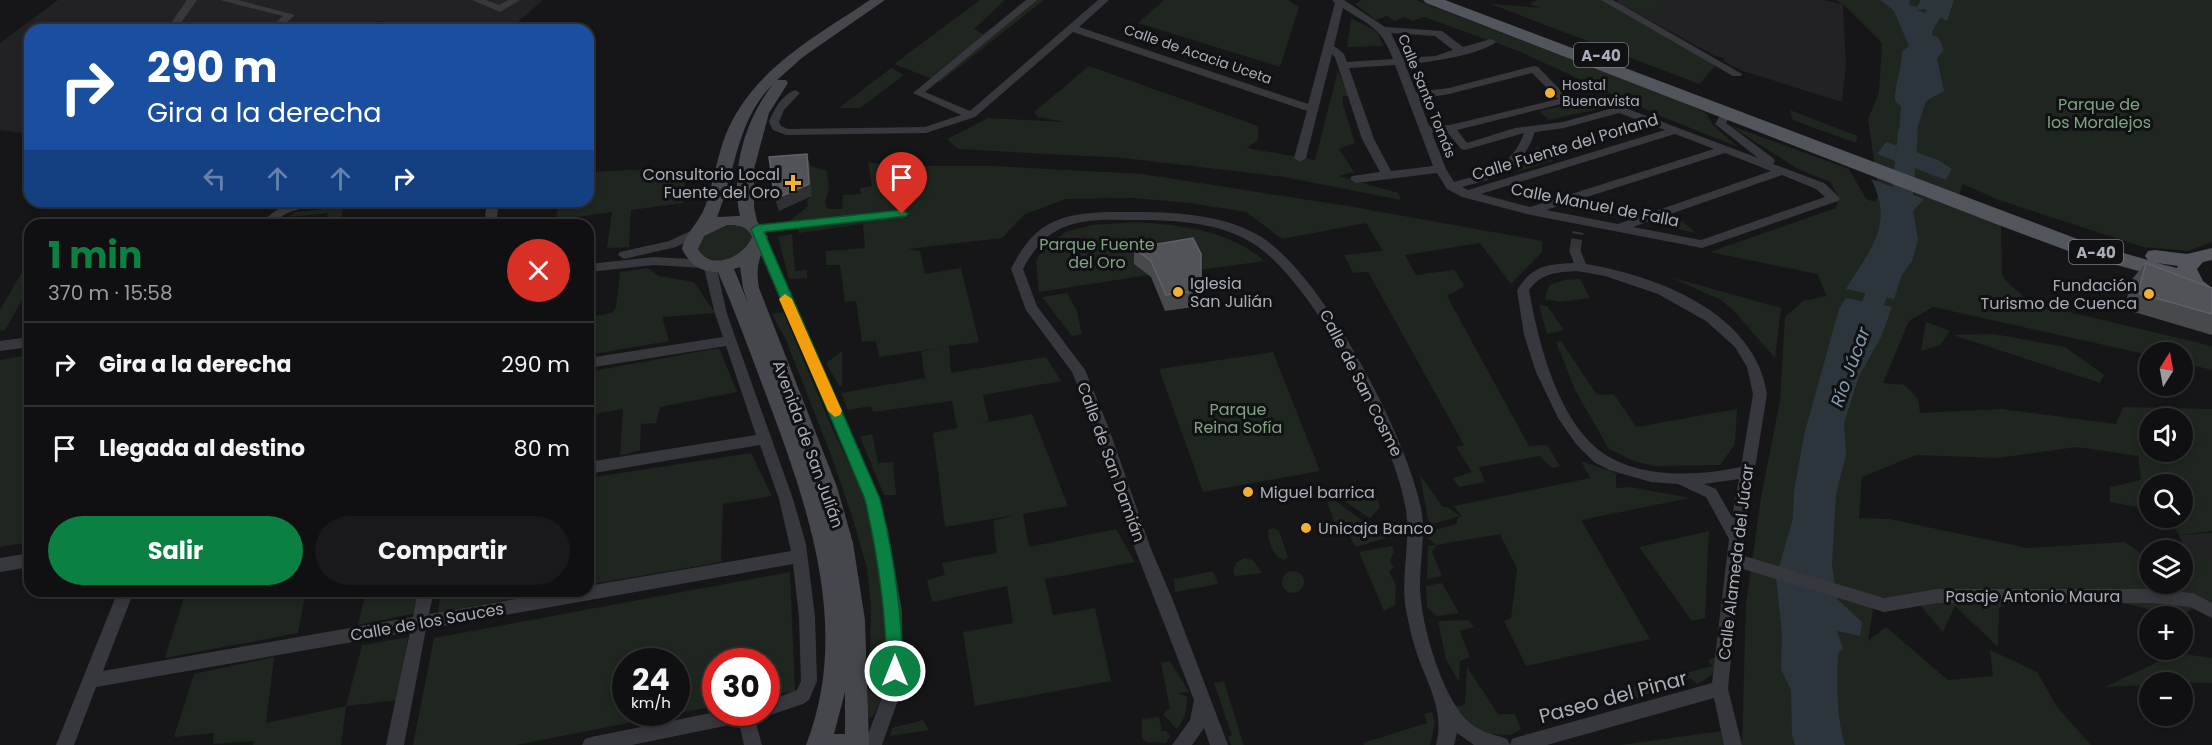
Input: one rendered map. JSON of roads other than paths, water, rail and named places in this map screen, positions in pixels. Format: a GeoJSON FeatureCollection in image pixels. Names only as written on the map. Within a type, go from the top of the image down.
{"type":"FeatureCollection","features":[{"type":"Feature","properties":{"kind":"main road"},"geometry":{"type":"LineString","coordinates":[[703,229],[728,220],[755,231],[751,254],[737,262],[714,265],[696,259],[691,251],[692,241],[703,229],[715,205],[735,127],[750,101],[784,67],[879,0]]}},
{"type":"Feature","properties":{"kind":"main road","name":"Avenida de San Julián"},"geometry":{"type":"LineString","coordinates":[[755,231],[745,194],[752,136],[767,101],[795,71],[893,0]]}},
{"type":"Feature","properties":{"kind":"main road","name":"A-40"},"geometry":{"type":"LineString","coordinates":[[1431,0],[2005,215],[2081,248],[2190,270]]}},
{"type":"Feature","properties":{"kind":"main road","name":"A-40"},"geometry":{"type":"LineString","coordinates":[[1457,0],[1737,113]]}},
{"type":"Feature","properties":{"kind":"main road","name":"Avenida de San Julián"},"geometry":{"type":"LineString","coordinates":[[751,254],[748,269],[751,288],[827,487],[843,543],[854,620],[857,745]]}},
{"type":"Feature","properties":{"kind":"main road"},"geometry":{"type":"LineString","coordinates":[[2212,254],[2199,256],[2190,270],[2212,298]]}},
{"type":"Feature","properties":{"kind":"main road","name":"Avenida de San Julián"},"geometry":{"type":"LineString","coordinates":[[714,265],[810,487],[825,544],[836,634],[836,666],[827,718],[818,745]]}},
{"type":"Feature","properties":{"kind":"main road"},"geometry":{"type":"LineString","coordinates":[[830,745],[846,745]]}},
{"type":"Feature","properties":{"kind":"street"},"geometry":{"type":"LineString","coordinates":[[175,24],[192,0]]}},
{"type":"Feature","properties":{"kind":"street"},"geometry":{"type":"LineString","coordinates":[[225,0],[290,15],[280,24]]}},
{"type":"Feature","properties":{"kind":"street"},"geometry":{"type":"LineString","coordinates":[[477,0],[500,9],[515,0]]}},
{"type":"Feature","properties":{"kind":"street"},"geometry":{"type":"LineString","coordinates":[[971,115],[918,93],[1032,0]]}},
{"type":"Feature","properties":{"kind":"street"},"geometry":{"type":"LineString","coordinates":[[795,93],[779,109],[774,122],[777,128],[786,132],[926,130],[963,120],[1104,0]]}},
{"type":"Feature","properties":{"kind":"street"},"geometry":{"type":"LineString","coordinates":[[1606,0],[1737,74]]}},
{"type":"Feature","properties":{"kind":"street"},"geometry":{"type":"LineString","coordinates":[[1300,158],[1314,110],[1339,1]]}},
{"type":"Feature","properties":{"kind":"street","name":"Calle Santo Tomás"},"geometry":{"type":"LineString","coordinates":[[1339,1],[1383,30],[1391,40],[1440,169],[1451,186]]}},
{"type":"Feature","properties":{"kind":"street","name":"Calle de Acacia Uceta"},"geometry":{"type":"LineString","coordinates":[[1072,27],[1314,110]]}},
{"type":"Feature","properties":{"kind":"street"},"geometry":{"type":"LineString","coordinates":[[1383,30],[1438,33],[1462,52]]}},
{"type":"Feature","properties":{"kind":"street"},"geometry":{"type":"LineString","coordinates":[[1343,65],[1436,59],[1491,42]]}},
{"type":"Feature","properties":{"kind":"street"},"geometry":{"type":"LineString","coordinates":[[1329,47],[1340,56],[1368,140],[1387,174]]}},
{"type":"Feature","properties":{"kind":"street"},"geometry":{"type":"LineString","coordinates":[[1413,96],[1449,91],[1534,69],[1565,100],[1450,128],[1426,130]]}},
{"type":"Feature","properties":{"kind":"street"},"geometry":{"type":"LineString","coordinates":[[1535,108],[1537,128]]}},
{"type":"Feature","properties":{"kind":"street"},"geometry":{"type":"LineString","coordinates":[[1450,128],[1465,147],[1515,130],[1564,125],[1620,109],[1783,171]]}},
{"type":"Feature","properties":{"kind":"street"},"geometry":{"type":"LineString","coordinates":[[1737,113],[1719,124],[1783,171]]}},
{"type":"Feature","properties":{"kind":"street","name":"Calle Manuel de Falla"},"geometry":{"type":"LineString","coordinates":[[1451,186],[1505,171],[1527,145],[1537,128]]}},
{"type":"Feature","properties":{"kind":"street","name":"Calle Fuente del Porland"},"geometry":{"type":"LineString","coordinates":[[1466,194],[1674,131]]}},
{"type":"Feature","properties":{"kind":"street"},"geometry":{"type":"LineString","coordinates":[[1531,211],[1724,150]]}},
{"type":"Feature","properties":{"kind":"street"},"geometry":{"type":"LineString","coordinates":[[1356,179],[1440,169]]}},
{"type":"Feature","properties":{"kind":"street"},"geometry":{"type":"LineString","coordinates":[[1622,226],[1783,171]]}},
{"type":"Feature","properties":{"kind":"street","name":"Calle Manuel de Falla"},"geometry":{"type":"LineString","coordinates":[[1451,186],[1466,194],[1579,226],[1622,226],[1702,244],[1834,198],[1820,186],[1783,171]]}},
{"type":"Feature","properties":{"kind":"street"},"geometry":{"type":"LineString","coordinates":[[272,219],[277,213],[301,207]]}},
{"type":"Feature","properties":{"kind":"street"},"geometry":{"type":"LineString","coordinates":[[755,231],[902,214]]}},
{"type":"Feature","properties":{"kind":"street","name":"Calle de San Damián"},"geometry":{"type":"LineString","coordinates":[[1097,215],[1069,220],[1043,231],[1026,248],[1017,269],[1031,307],[1078,370],[1101,426],[1143,549],[1219,745]]}},
{"type":"Feature","properties":{"kind":"street","name":"Calle de San Cosme"},"geometry":{"type":"LineString","coordinates":[[1097,215],[1172,217],[1224,225],[1269,248],[1311,291],[1330,318],[1396,446],[1406,474],[1414,513],[1411,595],[1422,645],[1446,709],[1449,735],[1445,745]]}},
{"type":"Feature","properties":{"kind":"street"},"geometry":{"type":"LineString","coordinates":[[594,259],[656,249],[703,229]]}},
{"type":"Feature","properties":{"kind":"street","name":"Avenida de San Julián"},"geometry":{"type":"LineString","coordinates":[[755,231],[867,485],[878,522],[894,624],[896,658],[889,702],[873,745]]}},
{"type":"Feature","properties":{"kind":"street"},"geometry":{"type":"LineString","coordinates":[[1575,250],[1582,269],[1553,268],[1534,275],[1523,290],[1528,321],[1539,362],[1573,430],[1597,457],[1624,470],[1707,479],[1746,472]]}},
{"type":"Feature","properties":{"kind":"street"},"geometry":{"type":"LineString","coordinates":[[594,267],[654,261],[714,265],[715,293],[786,499],[800,556],[807,617],[809,681],[803,695],[780,705]]}},
{"type":"Feature","properties":{"kind":"street","name":"Calle Alameda del Júcar"},"geometry":{"type":"LineString","coordinates":[[1582,269],[1658,288],[1700,308],[1729,331],[1752,361],[1758,379],[1760,394],[1733,559],[1720,689],[1733,745]]}},
{"type":"Feature","properties":{"kind":"street"},"geometry":{"type":"LineString","coordinates":[[594,362],[730,341]]}},
{"type":"Feature","properties":{"kind":"street"},"geometry":{"type":"LineString","coordinates":[[0,346],[24,343]]}},
{"type":"Feature","properties":{"kind":"street"},"geometry":{"type":"LineString","coordinates":[[594,467],[764,439]]}},
{"type":"Feature","properties":{"kind":"street"},"geometry":{"type":"LineString","coordinates":[[1674,477],[1711,493],[1736,538]]}},
{"type":"Feature","properties":{"kind":"street","name":"Calle de los Sauces"},"geometry":{"type":"LineString","coordinates":[[594,593],[800,556]]}},
{"type":"Feature","properties":{"kind":"street","name":"Pasaje Antonio Maura"},"geometry":{"type":"LineString","coordinates":[[1733,559],[1884,605],[1937,596],[2153,596],[2193,600],[2212,611]]}},
{"type":"Feature","properties":{"kind":"street"},"geometry":{"type":"LineString","coordinates":[[0,565],[24,561]]}},
{"type":"Feature","properties":{"kind":"street"},"geometry":{"type":"LineString","coordinates":[[65,745],[124,597]]}},
{"type":"Feature","properties":{"kind":"street"},"geometry":{"type":"LineString","coordinates":[[395,745],[425,597]]}},
{"type":"Feature","properties":{"kind":"street","name":"Calle de los Sauces"},"geometry":{"type":"LineString","coordinates":[[89,681],[570,597]]}},
{"type":"Feature","properties":{"kind":"street","name":"Paseo del Pinar"},"geometry":{"type":"LineString","coordinates":[[1518,745],[1720,689]]}},
{"type":"Feature","properties":{"kind":"street","name":"Calle de San Damián"},"geometry":{"type":"LineString","coordinates":[[1181,745],[1195,730],[1202,715],[1199,693]]}},
{"type":"Feature","properties":{"kind":"street","name":"Calle de San Cosme"},"geometry":{"type":"LineString","coordinates":[[1446,709],[1463,730],[1476,739],[1483,743],[1501,745]]}},
{"type":"Feature","properties":{"kind":"street"},"geometry":{"type":"LineString","coordinates":[[591,745],[702,723]]}},
{"type":"Feature","properties":{"kind":"street"},"geometry":{"type":"LineString","coordinates":[[751,726],[753,745]]}},
{"type":"Feature","properties":{"kind":"water"},"geometry":{"type":"Polygon","coordinates":[[[1880,0],[1910,0],[1909,5],[1917,7],[1921,0],[1954,0],[1947,21],[1924,9],[1917,10],[1932,16],[1920,32],[1938,37],[1944,50],[1937,58],[1944,91],[1926,101],[1910,150],[1938,160],[1952,169],[1946,180],[1877,154],[1886,142],[1898,146],[1901,107],[1895,100],[1895,93],[1902,52],[1909,46],[1894,11],[1880,0]]]}},
{"type":"Feature","properties":{"kind":"water"},"geometry":{"type":"Polygon","coordinates":[[[1871,179],[1924,199],[1913,211],[1918,240],[1912,261],[1902,275],[1894,299],[1846,289],[1871,249],[1880,223],[1881,210],[1878,195],[1871,179]]]}},
{"type":"Feature","properties":{"kind":"water"},"geometry":{"type":"Polygon","coordinates":[[[1846,298],[1892,307],[1881,337],[1859,376],[1844,423],[1846,455],[1836,494],[1832,565],[1837,599],[1862,622],[1860,636],[1837,631],[1843,649],[1838,653],[1837,688],[1840,723],[1845,745],[1795,745],[1792,735],[1791,690],[1781,669],[1782,633],[1776,578],[1793,518],[1794,492],[1804,435],[1839,309],[1846,298]]]}},
{"type":"Feature","properties":{"kind":"waterway","name":"Río Júcar"},"geometry":{"type":"LineString","coordinates":[[1917,64],[1924,30],[1942,0]]}},
{"type":"Feature","properties":{"kind":"waterway","name":"Río Júcar"},"geometry":{"type":"LineString","coordinates":[[1900,222],[1908,131]]}},
{"type":"Feature","properties":{"kind":"waterway","name":"Río Júcar"},"geometry":{"type":"LineString","coordinates":[[1862,332],[1888,264]]}},
{"type":"Feature","properties":{"kind":"tunnel"},"geometry":{"type":"LineString","coordinates":[[1575,250],[1578,232]]}},
{"type":"Feature","properties":{"kind":"place","name":"Hostal Buenavista"},"geometry":{"type":"Point","coordinates":[1550,93]}},
{"type":"Feature","properties":{"kind":"place","name":"Consultorio Local Fuente del Oro"},"geometry":{"type":"Point","coordinates":[793,183]}},
{"type":"Feature","properties":{"kind":"place","name":"Iglesia San Julián"},"geometry":{"type":"Point","coordinates":[1178,292]}},
{"type":"Feature","properties":{"kind":"place","name":"Fundación Turismo de Cuenca"},"geometry":{"type":"Point","coordinates":[2149,294]}},
{"type":"Feature","properties":{"kind":"place","name":"Miguel barrica"},"geometry":{"type":"Point","coordinates":[1248,492]}},
{"type":"Feature","properties":{"kind":"place","name":"Unicaja Banco"},"geometry":{"type":"Point","coordinates":[1306,528]}},
{"type":"Feature","properties":{"kind":"park label","name":"Parque de los Moralejos"},"geometry":{"type":"Point","coordinates":[2099,113]}},
{"type":"Feature","properties":{"kind":"park label","name":"Parque Fuente del Oro"},"geometry":{"type":"Point","coordinates":[1097,253]}},
{"type":"Feature","properties":{"kind":"park label","name":"Parque Reina Sofía"},"geometry":{"type":"Point","coordinates":[1238,418]}}]}
